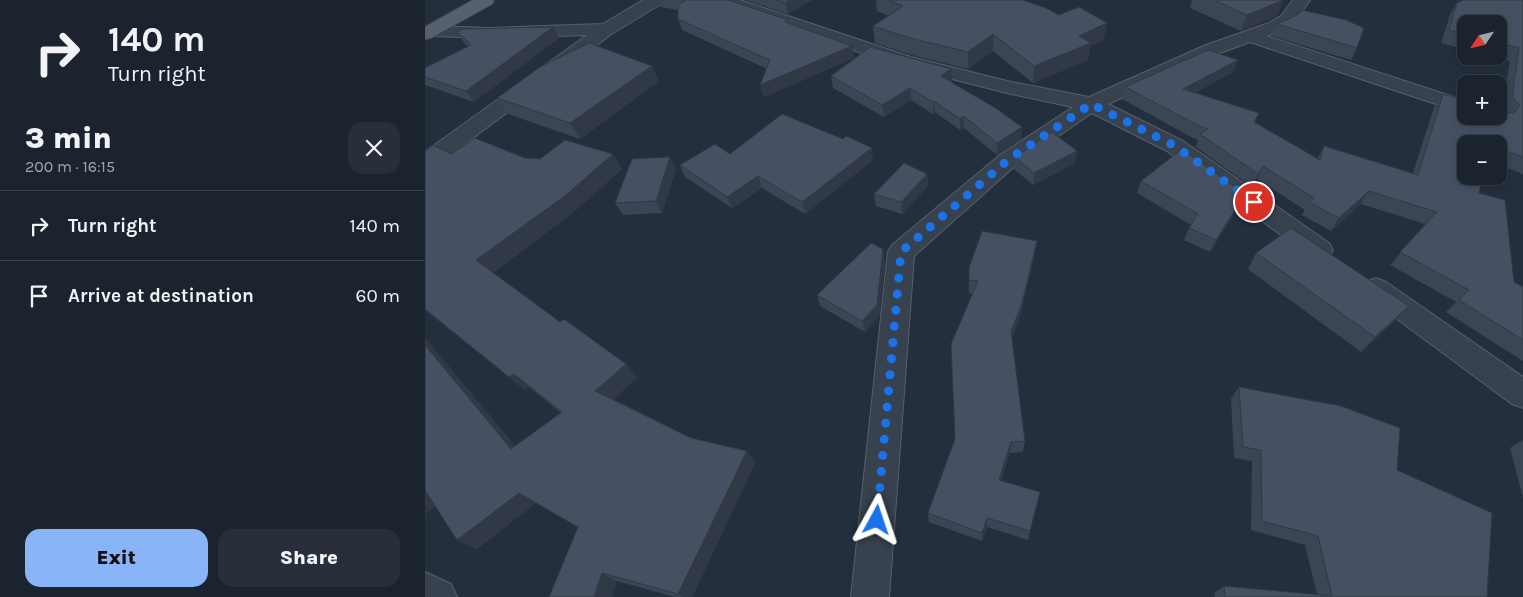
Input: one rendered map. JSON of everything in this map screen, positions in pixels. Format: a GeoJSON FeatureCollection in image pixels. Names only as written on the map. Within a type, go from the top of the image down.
{"type":"FeatureCollection","features":[{"type":"Feature","properties":{"kind":"main road"},"geometry":{"type":"LineString","coordinates":[[427,27],[454,0]]}},
{"type":"Feature","properties":{"kind":"main road"},"geometry":{"type":"LineString","coordinates":[[427,27],[486,0]]}},
{"type":"Feature","properties":{"kind":"street"},"geometry":{"type":"LineString","coordinates":[[425,163],[607,29],[655,0]]}},
{"type":"Feature","properties":{"kind":"street"},"geometry":{"type":"LineString","coordinates":[[723,0],[904,61],[1007,87],[1091,104],[1175,146],[1337,261]]}},
{"type":"Feature","properties":{"kind":"street"},"geometry":{"type":"LineString","coordinates":[[870,597],[901,252],[1008,160],[1091,104],[1213,48],[1275,27],[1287,20],[1302,0]]}},
{"type":"Feature","properties":{"kind":"street"},"geometry":{"type":"LineString","coordinates":[[427,27],[489,33],[607,29]]}},
{"type":"Feature","properties":{"kind":"street"},"geometry":{"type":"LineString","coordinates":[[1249,36],[1457,105]]}},
{"type":"Feature","properties":{"kind":"street"},"geometry":{"type":"LineString","coordinates":[[1361,279],[1523,394]]}},
{"type":"Feature","properties":{"kind":"street"},"geometry":{"type":"LineString","coordinates":[[425,591],[438,597]]}},
{"type":"Feature","properties":{"kind":"building"},"geometry":{"type":"Polygon","coordinates":[[[681,0],[728,0],[788,20],[785,22],[852,46],[760,85],[770,60],[678,19],[678,5],[685,1],[681,0]]]}},
{"type":"Feature","properties":{"kind":"building"},"geometry":{"type":"Polygon","coordinates":[[[776,0],[790,0],[785,3],[776,0]]]}},
{"type":"Feature","properties":{"kind":"building"},"geometry":{"type":"Polygon","coordinates":[[[889,0],[1023,0],[1059,15],[1079,7],[1107,23],[1079,36],[1091,43],[1034,66],[993,34],[968,52],[910,38],[873,26],[903,6],[889,0]]]}},
{"type":"Feature","properties":{"kind":"building"},"geometry":{"type":"Polygon","coordinates":[[[1214,0],[1283,0],[1247,15],[1214,0]]]}},
{"type":"Feature","properties":{"kind":"building"},"geometry":{"type":"Polygon","coordinates":[[[1463,0],[1523,0],[1523,157],[1507,151],[1507,135],[1457,135],[1457,185],[1481,185],[1479,193],[1505,200],[1514,282],[1523,287],[1523,340],[1459,300],[1469,290],[1400,252],[1437,212],[1369,191],[1339,218],[1309,202],[1314,198],[1263,166],[1258,174],[1200,134],[1208,129],[1125,87],[1208,50],[1238,60],[1183,89],[1259,113],[1254,122],[1320,160],[1324,146],[1418,175],[1443,94],[1457,98],[1457,125],[1507,125],[1507,113],[1515,112],[1520,105],[1512,97],[1519,48],[1507,45],[1507,15],[1457,15],[1457,32],[1449,30],[1457,3],[1463,0]]]}},
{"type":"Feature","properties":{"kind":"building"},"geometry":{"type":"Polygon","coordinates":[[[1302,10],[1346,20],[1364,28],[1357,48],[1277,24],[1299,14],[1302,10]]]}},
{"type":"Feature","properties":{"kind":"building"},"geometry":{"type":"Polygon","coordinates":[[[553,27],[466,91],[425,77],[425,68],[471,45],[457,32],[463,29],[553,27]]]}},
{"type":"Feature","properties":{"kind":"building"},"geometry":{"type":"Polygon","coordinates":[[[589,43],[652,66],[570,123],[497,98],[540,67],[589,43]]]}},
{"type":"Feature","properties":{"kind":"building"},"geometry":{"type":"Polygon","coordinates":[[[870,47],[951,69],[941,76],[997,109],[1022,127],[997,143],[964,116],[960,119],[934,101],[910,88],[882,105],[831,76],[870,47]]]}},
{"type":"Feature","properties":{"kind":"building"},"geometry":{"type":"Polygon","coordinates":[[[782,114],[843,139],[846,136],[872,148],[802,202],[758,176],[727,197],[680,165],[715,144],[730,154],[782,114]]]}},
{"type":"Feature","properties":{"kind":"building"},"geometry":{"type":"Polygon","coordinates":[[[1052,132],[1077,151],[1034,173],[1015,157],[1052,132]]]}},
{"type":"Feature","properties":{"kind":"building"},"geometry":{"type":"Polygon","coordinates":[[[475,138],[525,158],[540,159],[565,140],[613,154],[566,195],[476,260],[560,322],[564,319],[626,364],[595,391],[691,438],[747,451],[678,594],[602,573],[594,597],[549,597],[578,527],[519,493],[457,540],[425,490],[425,345],[511,449],[562,412],[514,374],[509,377],[425,309],[425,151],[433,145],[451,154],[475,138]]]}},
{"type":"Feature","properties":{"kind":"building"},"geometry":{"type":"Polygon","coordinates":[[[1182,149],[1245,194],[1216,240],[1189,228],[1198,214],[1141,181],[1182,149]]]}},
{"type":"Feature","properties":{"kind":"building"},"geometry":{"type":"Polygon","coordinates":[[[670,157],[656,201],[615,203],[632,159],[670,157]]]}},
{"type":"Feature","properties":{"kind":"building"},"geometry":{"type":"Polygon","coordinates":[[[904,163],[927,174],[901,202],[874,194],[904,163]]]}},
{"type":"Feature","properties":{"kind":"building"},"geometry":{"type":"Polygon","coordinates":[[[1291,228],[1409,306],[1375,337],[1256,253],[1291,228]]]}},
{"type":"Feature","properties":{"kind":"building"},"geometry":{"type":"Polygon","coordinates":[[[982,231],[1037,241],[1022,303],[1011,332],[1025,441],[1011,442],[999,480],[1040,492],[1030,531],[987,518],[982,533],[928,513],[955,439],[951,344],[978,281],[969,280],[969,268],[982,231]]]}},
{"type":"Feature","properties":{"kind":"building"},"geometry":{"type":"Polygon","coordinates":[[[871,243],[883,249],[877,305],[862,321],[817,295],[871,243]]]}},
{"type":"Feature","properties":{"kind":"building"},"geometry":{"type":"Polygon","coordinates":[[[1239,387],[1341,406],[1400,428],[1397,470],[1492,513],[1487,597],[1225,597],[1224,586],[1332,596],[1318,536],[1262,521],[1261,450],[1243,447],[1239,387]]]}},
{"type":"Feature","properties":{"kind":"route"},"geometry":{"type":"LineString","coordinates":[[877,520],[901,252],[1008,160],[1091,104],[1123,118],[1175,146],[1254,202]]}}]}
